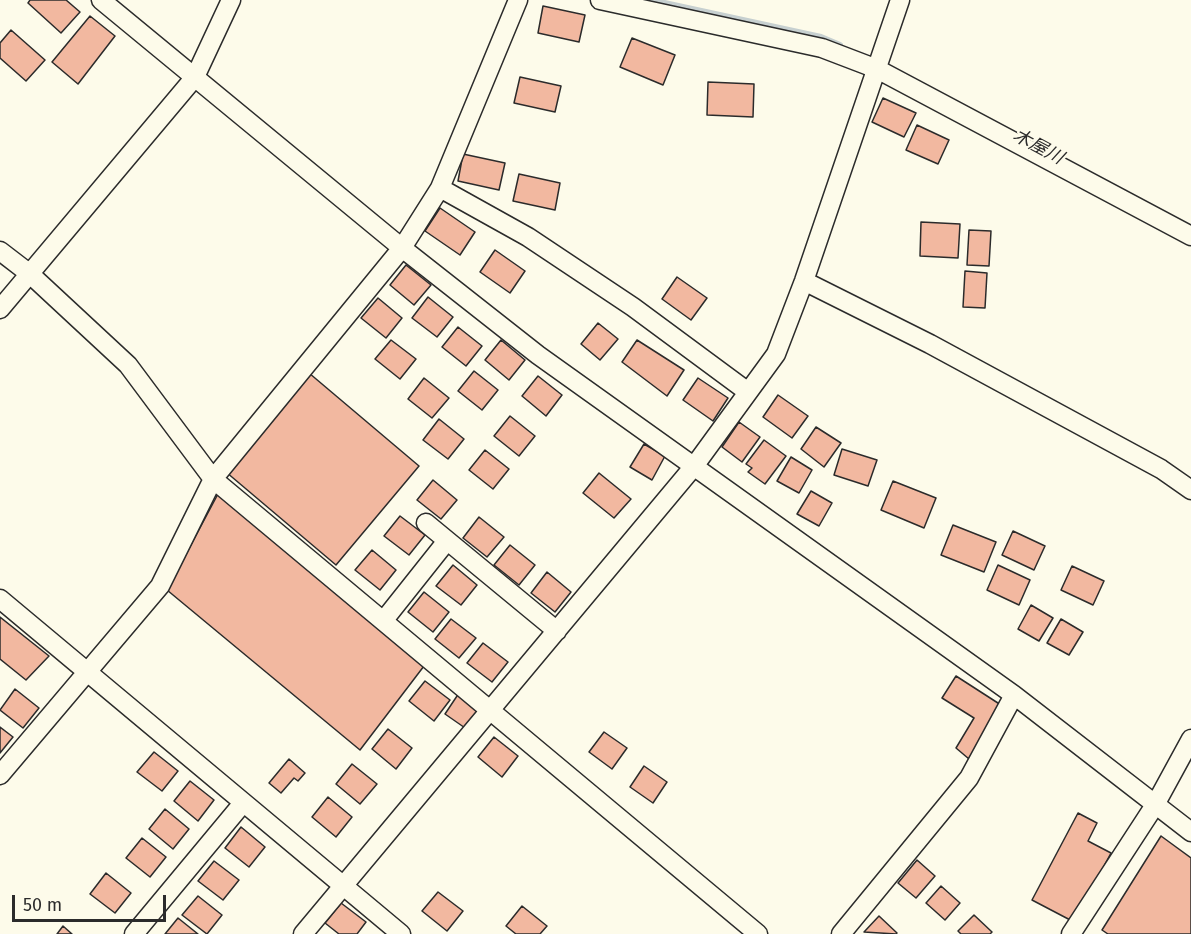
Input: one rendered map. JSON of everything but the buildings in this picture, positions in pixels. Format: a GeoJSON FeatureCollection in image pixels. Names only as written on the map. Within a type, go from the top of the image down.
{"type":"FeatureCollection","features":[{"type":"Feature","properties":{"kind":"street"},"geometry":{"type":"LineString","coordinates":[[101,0],[402,248],[538,355],[1014,695],[1191,832]]}},
{"type":"Feature","properties":{"kind":"street"},"geometry":{"type":"LineString","coordinates":[[0,309],[195,77],[231,0]]}},
{"type":"Feature","properties":{"kind":"street"},"geometry":{"type":"LineString","coordinates":[[0,775],[160,586],[213,479],[402,248],[440,188],[518,0]]}},
{"type":"Feature","properties":{"kind":"street"},"geometry":{"type":"LineString","coordinates":[[600,0],[822,48],[877,69],[1191,236]]}},
{"type":"Feature","properties":{"kind":"street"},"geometry":{"type":"LineString","coordinates":[[303,934],[695,465],[776,354],[804,281],[900,0]]}},
{"type":"Feature","properties":{"kind":"street"},"geometry":{"type":"LineString","coordinates":[[440,188],[528,237],[633,307],[748,392]]}},
{"type":"Feature","properties":{"kind":"street"},"geometry":{"type":"LineString","coordinates":[[0,251],[30,274],[128,364],[213,479],[492,709],[758,934]]}},
{"type":"Feature","properties":{"kind":"street"},"geometry":{"type":"LineString","coordinates":[[804,281],[930,344],[1161,470],[1191,490]]}},
{"type":"Feature","properties":{"kind":"street"},"geometry":{"type":"LineString","coordinates":[[426,523],[446,542],[557,631]]}},
{"type":"Feature","properties":{"kind":"street"},"geometry":{"type":"LineString","coordinates":[[384,620],[446,542]]}},
{"type":"Feature","properties":{"kind":"street"},"geometry":{"type":"LineString","coordinates":[[0,599],[401,934]]}},
{"type":"Feature","properties":{"kind":"street"},"geometry":{"type":"LineString","coordinates":[[842,934],[969,778],[1014,695]]}},
{"type":"Feature","properties":{"kind":"street"},"geometry":{"type":"LineString","coordinates":[[1071,934],[1155,805],[1191,739]]}},
{"type":"Feature","properties":{"kind":"street"},"geometry":{"type":"LineString","coordinates":[[134,934],[243,803]]}},
{"type":"Feature","properties":{"kind":"waterway","name":"木屋川"},"geometry":{"type":"LineString","coordinates":[[651,0],[821,37],[840,45]]}}]}
